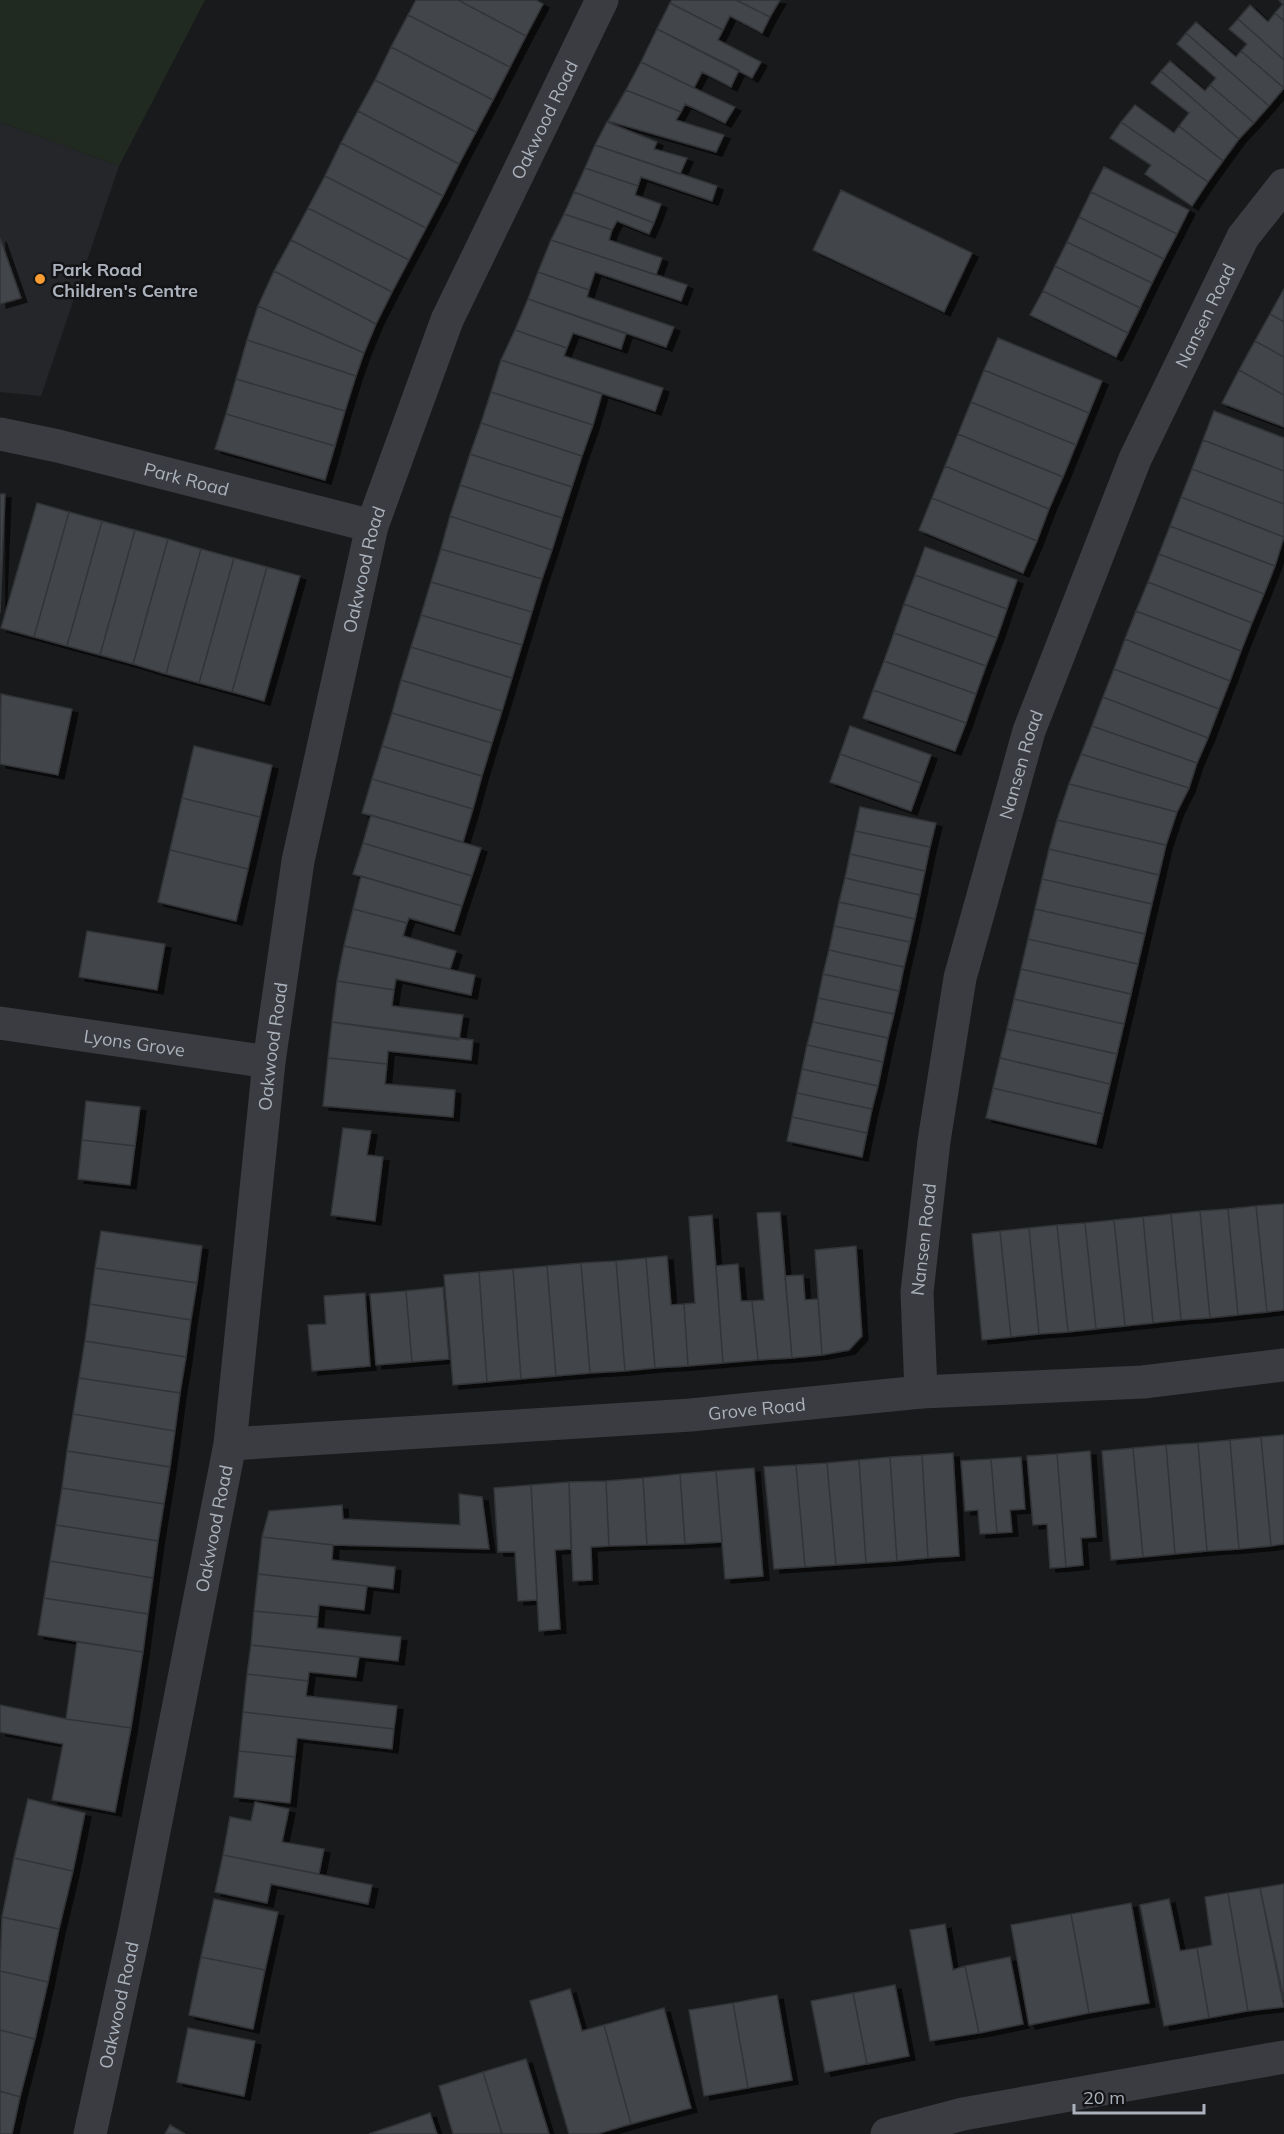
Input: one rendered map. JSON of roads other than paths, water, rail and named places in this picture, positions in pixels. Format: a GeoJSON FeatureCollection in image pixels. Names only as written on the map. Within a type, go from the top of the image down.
{"type":"FeatureCollection","features":[{"type":"Feature","properties":{"kind":"street","name":"Oakwood Road"},"geometry":{"type":"LineString","coordinates":[[90,2134],[135,1928],[230,1444],[269,1062],[298,861],[372,526],[447,320],[602,0]]}},
{"type":"Feature","properties":{"kind":"street","name":"Nansen Road"},"geometry":{"type":"LineString","coordinates":[[921,1392],[917,1292],[934,1141],[958,989],[1029,731],[1135,459],[1243,237],[1284,185]]}},
{"type":"Feature","properties":{"kind":"street","name":"Park Road"},"geometry":{"type":"LineString","coordinates":[[0,434],[58,446],[372,526]]}},
{"type":"Feature","properties":{"kind":"street","name":"Lyons Grove"},"geometry":{"type":"LineString","coordinates":[[0,1023],[269,1062]]}},
{"type":"Feature","properties":{"kind":"street","name":"Grove Road"},"geometry":{"type":"LineString","coordinates":[[230,1444],[691,1414],[921,1392],[1143,1382],[1284,1365]]}},
{"type":"Feature","properties":{"kind":"street"},"geometry":{"type":"LineString","coordinates":[[887,2134],[963,2114],[1284,2057]]}},
{"type":"Feature","properties":{"kind":"place","name":"Park Road Children's Centre"},"geometry":{"type":"Point","coordinates":[40,279]}}]}
